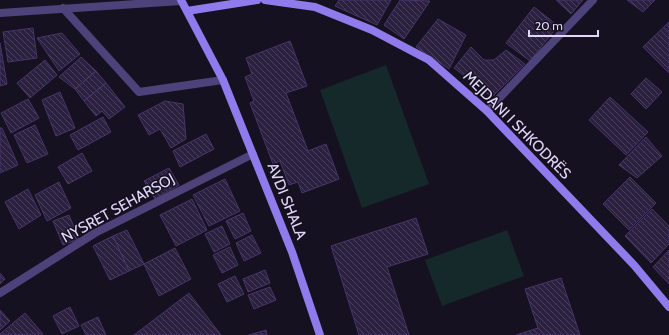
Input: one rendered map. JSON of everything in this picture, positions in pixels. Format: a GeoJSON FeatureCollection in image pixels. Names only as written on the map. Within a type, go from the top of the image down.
{"type":"FeatureCollection","features":[{"type":"Feature","properties":{"kind":"street"},"geometry":{"type":"LineString","coordinates":[[0,13],[181,0]]}},
{"type":"Feature","properties":{"kind":"street","name":"AVDI SHALA"},"geometry":{"type":"LineString","coordinates":[[181,0],[223,80],[292,252],[320,335]]}},
{"type":"Feature","properties":{"kind":"street"},"geometry":{"type":"LineString","coordinates":[[187,11],[257,0]]}},
{"type":"Feature","properties":{"kind":"street","name":"MEJDANI I SHKODRËS"},"geometry":{"type":"LineString","coordinates":[[265,0],[315,7],[372,30],[429,60],[487,111],[634,265],[669,306]]}},
{"type":"Feature","properties":{"kind":"street"},"geometry":{"type":"LineString","coordinates":[[487,111],[593,0]]}},
{"type":"Feature","properties":{"kind":"street"},"geometry":{"type":"LineString","coordinates":[[63,8],[138,92],[223,80]]}},
{"type":"Feature","properties":{"kind":"street","name":"NYSRET SEHARSOJ"},"geometry":{"type":"LineString","coordinates":[[0,293],[95,233],[253,154]]}},
{"type":"Feature","properties":{"kind":"green space"},"geometry":{"type":"Polygon","coordinates":[[[386,65],[429,184],[362,208],[320,90],[386,65]]]}},
{"type":"Feature","properties":{"kind":"green space"},"geometry":{"type":"Polygon","coordinates":[[[507,230],[524,276],[442,306],[425,260],[507,230]]]}},
{"type":"Feature","properties":{"kind":"building"},"geometry":{"type":"Polygon","coordinates":[[[339,0],[391,0],[377,25],[335,6],[339,0]]]}},
{"type":"Feature","properties":{"kind":"building"},"geometry":{"type":"Polygon","coordinates":[[[400,0],[430,1],[404,39],[384,25],[400,0]]]}},
{"type":"Feature","properties":{"kind":"building"},"geometry":{"type":"Polygon","coordinates":[[[556,0],[583,0],[571,14],[556,0]]]}},
{"type":"Feature","properties":{"kind":"building"},"geometry":{"type":"Polygon","coordinates":[[[627,0],[655,0],[643,12],[627,0]]]}},
{"type":"Feature","properties":{"kind":"building"},"geometry":{"type":"Polygon","coordinates":[[[534,7],[558,26],[530,61],[506,43],[534,7]]]}},
{"type":"Feature","properties":{"kind":"building"},"geometry":{"type":"Polygon","coordinates":[[[438,19],[466,35],[449,69],[416,47],[438,19]]]}},
{"type":"Feature","properties":{"kind":"building"},"geometry":{"type":"Polygon","coordinates":[[[669,22],[669,73],[643,47],[669,22]]]}},
{"type":"Feature","properties":{"kind":"building"},"geometry":{"type":"Polygon","coordinates":[[[33,28],[37,58],[8,62],[3,32],[33,28]]]}},
{"type":"Feature","properties":{"kind":"building"},"geometry":{"type":"Polygon","coordinates":[[[62,33],[80,54],[59,71],[37,38],[62,33]]]}},
{"type":"Feature","properties":{"kind":"building"},"geometry":{"type":"Polygon","coordinates":[[[290,41],[307,86],[286,93],[308,151],[326,144],[339,179],[302,193],[298,182],[289,185],[280,161],[273,164],[250,103],[254,101],[245,77],[252,74],[246,58],[290,41]]]}},
{"type":"Feature","properties":{"kind":"building"},"geometry":{"type":"Polygon","coordinates":[[[0,43],[7,84],[0,86],[0,43]]]}},
{"type":"Feature","properties":{"kind":"building"},"geometry":{"type":"Polygon","coordinates":[[[471,47],[484,60],[494,60],[506,50],[525,64],[492,97],[454,68],[471,47]]]}},
{"type":"Feature","properties":{"kind":"building"},"geometry":{"type":"Polygon","coordinates":[[[81,57],[96,71],[75,89],[59,77],[81,57]]]}},
{"type":"Feature","properties":{"kind":"building"},"geometry":{"type":"Polygon","coordinates":[[[45,60],[57,75],[30,98],[17,83],[45,60]]]}},
{"type":"Feature","properties":{"kind":"building"},"geometry":{"type":"Polygon","coordinates":[[[96,71],[106,83],[84,101],[75,89],[96,71]]]}},
{"type":"Feature","properties":{"kind":"building"},"geometry":{"type":"Polygon","coordinates":[[[646,78],[662,92],[646,109],[631,94],[646,78]]]}},
{"type":"Feature","properties":{"kind":"building"},"geometry":{"type":"Polygon","coordinates":[[[106,83],[125,107],[109,119],[102,111],[96,116],[84,101],[106,83]]]}},
{"type":"Feature","properties":{"kind":"building"},"geometry":{"type":"Polygon","coordinates":[[[60,92],[75,128],[56,136],[42,100],[60,92]]]}},
{"type":"Feature","properties":{"kind":"building"},"geometry":{"type":"Polygon","coordinates":[[[610,97],[648,132],[626,155],[589,120],[610,97]]]}},
{"type":"Feature","properties":{"kind":"building"},"geometry":{"type":"Polygon","coordinates":[[[28,99],[39,118],[11,133],[1,113],[28,99]]]}},
{"type":"Feature","properties":{"kind":"building"},"geometry":{"type":"Polygon","coordinates":[[[165,101],[183,104],[186,139],[171,148],[160,129],[149,135],[138,115],[165,101]]]}},
{"type":"Feature","properties":{"kind":"building"},"geometry":{"type":"Polygon","coordinates":[[[103,117],[111,132],[78,150],[70,135],[103,117]]]}},
{"type":"Feature","properties":{"kind":"building"},"geometry":{"type":"Polygon","coordinates":[[[35,125],[48,154],[27,163],[14,135],[35,125]]]}},
{"type":"Feature","properties":{"kind":"building"},"geometry":{"type":"Polygon","coordinates":[[[0,128],[2,128],[18,165],[0,173],[0,128]]]}},
{"type":"Feature","properties":{"kind":"building"},"geometry":{"type":"Polygon","coordinates":[[[206,134],[214,149],[180,167],[173,151],[206,134]]]}},
{"type":"Feature","properties":{"kind":"building"},"geometry":{"type":"Polygon","coordinates":[[[646,137],[662,156],[637,178],[619,165],[646,137]]]}},
{"type":"Feature","properties":{"kind":"building"},"geometry":{"type":"Polygon","coordinates":[[[82,153],[92,171],[68,184],[58,167],[82,153]]]}},
{"type":"Feature","properties":{"kind":"building"},"geometry":{"type":"Polygon","coordinates":[[[169,168],[179,185],[155,199],[144,181],[169,168]]]}},
{"type":"Feature","properties":{"kind":"building"},"geometry":{"type":"Polygon","coordinates":[[[630,177],[656,203],[629,230],[603,204],[630,177]]]}},
{"type":"Feature","properties":{"kind":"building"},"geometry":{"type":"Polygon","coordinates":[[[225,179],[240,211],[209,226],[193,195],[225,179]]]}},
{"type":"Feature","properties":{"kind":"building"},"geometry":{"type":"Polygon","coordinates":[[[59,182],[71,208],[47,221],[35,195],[59,182]]]}},
{"type":"Feature","properties":{"kind":"building"},"geometry":{"type":"Polygon","coordinates":[[[28,189],[41,215],[19,229],[5,202],[28,189]]]}},
{"type":"Feature","properties":{"kind":"building"},"geometry":{"type":"Polygon","coordinates":[[[192,199],[207,230],[176,246],[160,215],[192,199]]]}},
{"type":"Feature","properties":{"kind":"building"},"geometry":{"type":"Polygon","coordinates":[[[652,209],[669,226],[669,244],[651,263],[625,236],[652,209]]]}},
{"type":"Feature","properties":{"kind":"building"},"geometry":{"type":"Polygon","coordinates":[[[243,213],[251,231],[235,239],[226,221],[243,213]]]}},
{"type":"Feature","properties":{"kind":"building"},"geometry":{"type":"Polygon","coordinates":[[[69,215],[79,239],[63,245],[53,221],[69,215]]]}},
{"type":"Feature","properties":{"kind":"building"},"geometry":{"type":"Polygon","coordinates":[[[416,218],[428,254],[387,267],[409,335],[359,335],[331,246],[416,218]]]}},
{"type":"Feature","properties":{"kind":"building"},"geometry":{"type":"Polygon","coordinates":[[[222,226],[230,244],[214,252],[205,234],[222,226]]]}},
{"type":"Feature","properties":{"kind":"building"},"geometry":{"type":"Polygon","coordinates":[[[127,230],[144,264],[129,271],[113,236],[127,230]]]}},
{"type":"Feature","properties":{"kind":"building"},"geometry":{"type":"Polygon","coordinates":[[[252,235],[261,253],[244,261],[236,243],[252,235]]]}},
{"type":"Feature","properties":{"kind":"building"},"geometry":{"type":"Polygon","coordinates":[[[113,236],[129,271],[110,280],[93,246],[113,236]]]}},
{"type":"Feature","properties":{"kind":"building"},"geometry":{"type":"Polygon","coordinates":[[[230,247],[238,265],[222,273],[213,255],[230,247]]]}},
{"type":"Feature","properties":{"kind":"building"},"geometry":{"type":"Polygon","coordinates":[[[175,248],[191,279],[159,296],[144,264],[175,248]]]}},
{"type":"Feature","properties":{"kind":"building"},"geometry":{"type":"Polygon","coordinates":[[[669,250],[669,284],[653,267],[669,250]]]}},
{"type":"Feature","properties":{"kind":"building"},"geometry":{"type":"Polygon","coordinates":[[[265,270],[270,283],[248,292],[243,279],[265,270]]]}},
{"type":"Feature","properties":{"kind":"building"},"geometry":{"type":"Polygon","coordinates":[[[0,273],[5,279],[0,284],[0,273]]]}},
{"type":"Feature","properties":{"kind":"building"},"geometry":{"type":"Polygon","coordinates":[[[235,276],[244,294],[227,302],[218,284],[235,276]]]}},
{"type":"Feature","properties":{"kind":"building"},"geometry":{"type":"Polygon","coordinates":[[[561,278],[580,335],[516,335],[538,328],[525,289],[561,278]]]}},
{"type":"Feature","properties":{"kind":"building"},"geometry":{"type":"Polygon","coordinates":[[[270,287],[276,300],[254,309],[248,295],[270,287]]]}},
{"type":"Feature","properties":{"kind":"building"},"geometry":{"type":"Polygon","coordinates":[[[189,293],[221,335],[134,335],[189,293]]]}},
{"type":"Feature","properties":{"kind":"building"},"geometry":{"type":"Polygon","coordinates":[[[70,307],[79,326],[62,334],[53,316],[70,307]]]}},
{"type":"Feature","properties":{"kind":"building"},"geometry":{"type":"Polygon","coordinates":[[[0,310],[10,321],[0,330],[0,310]]]}},
{"type":"Feature","properties":{"kind":"building"},"geometry":{"type":"Polygon","coordinates":[[[25,313],[43,334],[0,335],[0,334],[25,313]]]}},
{"type":"Feature","properties":{"kind":"building"},"geometry":{"type":"Polygon","coordinates":[[[98,317],[106,335],[86,335],[81,325],[98,317]]]}},
{"type":"Feature","properties":{"kind":"building"},"geometry":{"type":"Polygon","coordinates":[[[266,330],[267,335],[249,335],[266,330]]]}}]}
